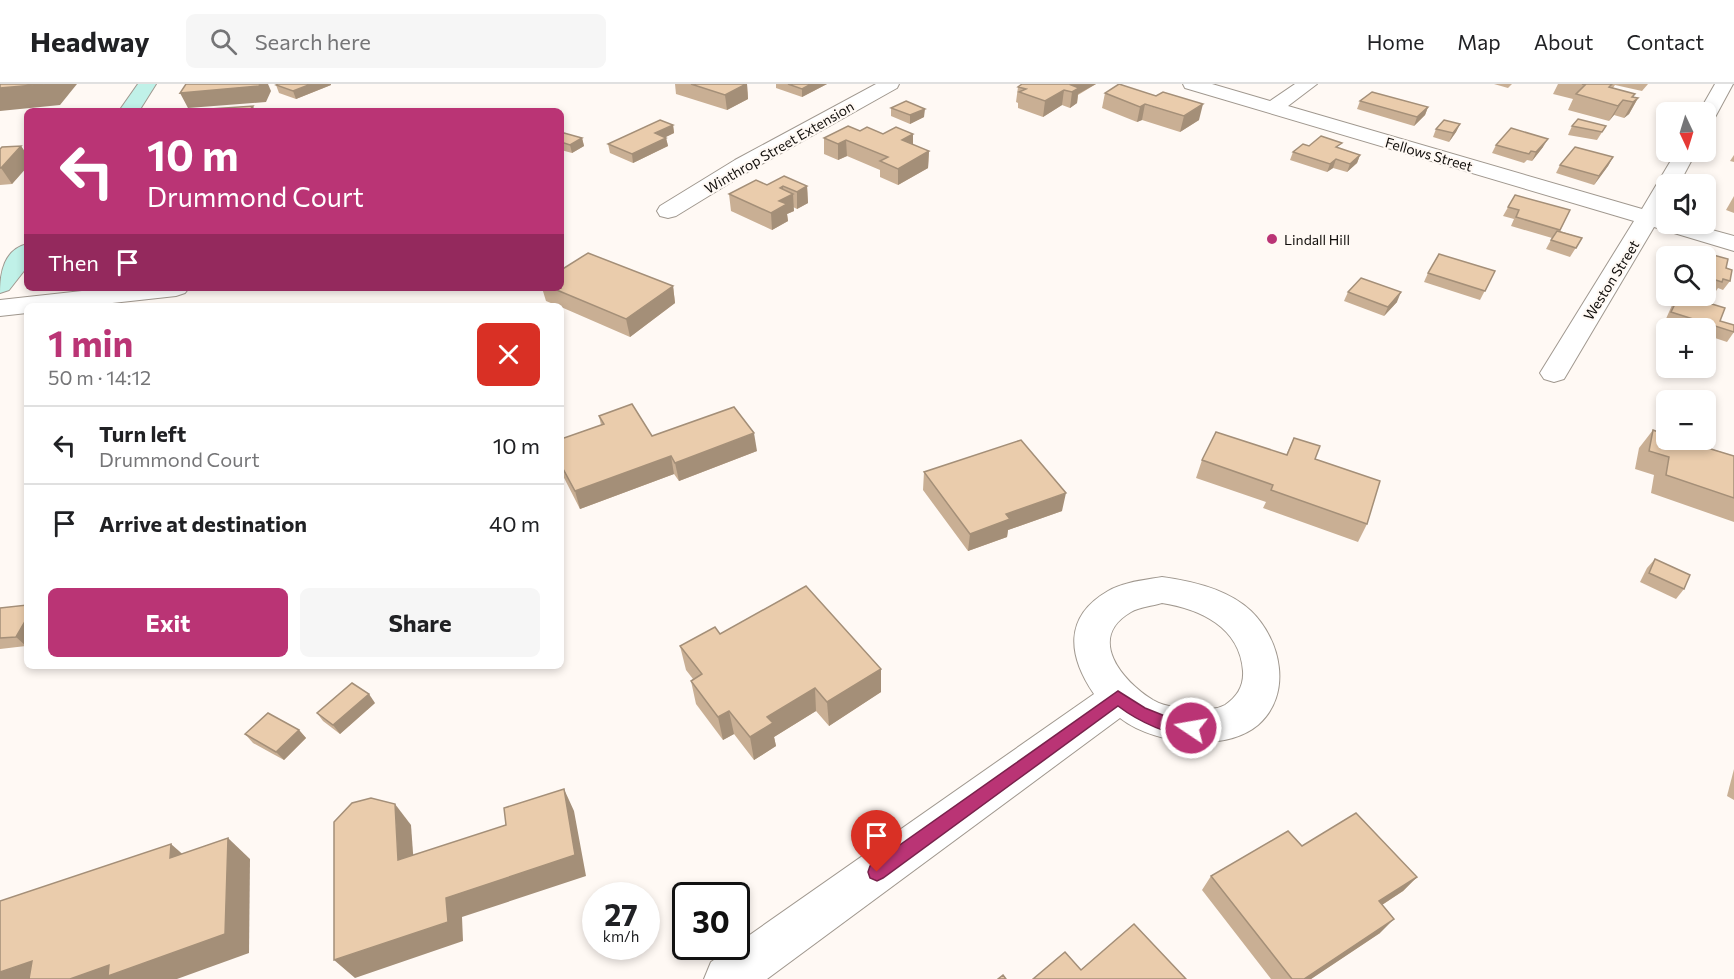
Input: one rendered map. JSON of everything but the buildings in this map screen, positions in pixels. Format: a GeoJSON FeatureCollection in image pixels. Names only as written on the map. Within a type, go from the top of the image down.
{"type":"FeatureCollection","features":[{"type":"Feature","properties":{"kind":"main road"},"geometry":{"type":"LineString","coordinates":[[131,108],[147,84]]}},
{"type":"Feature","properties":{"kind":"main road"},"geometry":{"type":"LineString","coordinates":[[0,285],[24,255]]}},
{"type":"Feature","properties":{"kind":"street","name":"Winthrop Street Extension"},"geometry":{"type":"LineString","coordinates":[[668,211],[743,165],[890,84]]}},
{"type":"Feature","properties":{"kind":"street","name":"Fellows Street"},"geometry":{"type":"LineString","coordinates":[[1192,84],[1656,221]]}},
{"type":"Feature","properties":{"kind":"street"},"geometry":{"type":"LineString","coordinates":[[1272,108],[1308,84]]}},
{"type":"Feature","properties":{"kind":"street"},"geometry":{"type":"LineString","coordinates":[[1714,102],[1724,84]]}},
{"type":"Feature","properties":{"kind":"street","name":"Weston Street"},"geometry":{"type":"LineString","coordinates":[[1554,373],[1656,229]]}},
{"type":"Feature","properties":{"kind":"street","name":"Fellows Street"},"geometry":{"type":"LineString","coordinates":[[1701,234],[1734,244]]}},
{"type":"Feature","properties":{"kind":"street"},"geometry":{"type":"LineString","coordinates":[[44,303],[150,291]]}},
{"type":"Feature","properties":{"kind":"street"},"geometry":{"type":"LineString","coordinates":[[0,308],[24,305]]}},
{"type":"Feature","properties":{"kind":"street"},"geometry":{"type":"LineString","coordinates":[[1162,590],[1185,592],[1228,613],[1246,628],[1257,647],[1263,668],[1262,687],[1253,704],[1237,718],[1216,726],[1191,728],[1164,723],[1140,713],[1118,698],[1102,680],[1093,660],[1091,642],[1095,624],[1105,609],[1121,598],[1140,592],[1162,590]]}},
{"type":"Feature","properties":{"kind":"street"},"geometry":{"type":"LineString","coordinates":[[728,979],[1118,698]]}},
{"type":"Feature","properties":{"kind":"place","name":"Lindall Hill"},"geometry":{"type":"Point","coordinates":[1272,239]}},
{"type":"Feature","properties":{"kind":"route"},"geometry":{"type":"LineString","coordinates":[[877,872],[1118,698],[1140,713],[1164,723],[1191,728]]}}]}
